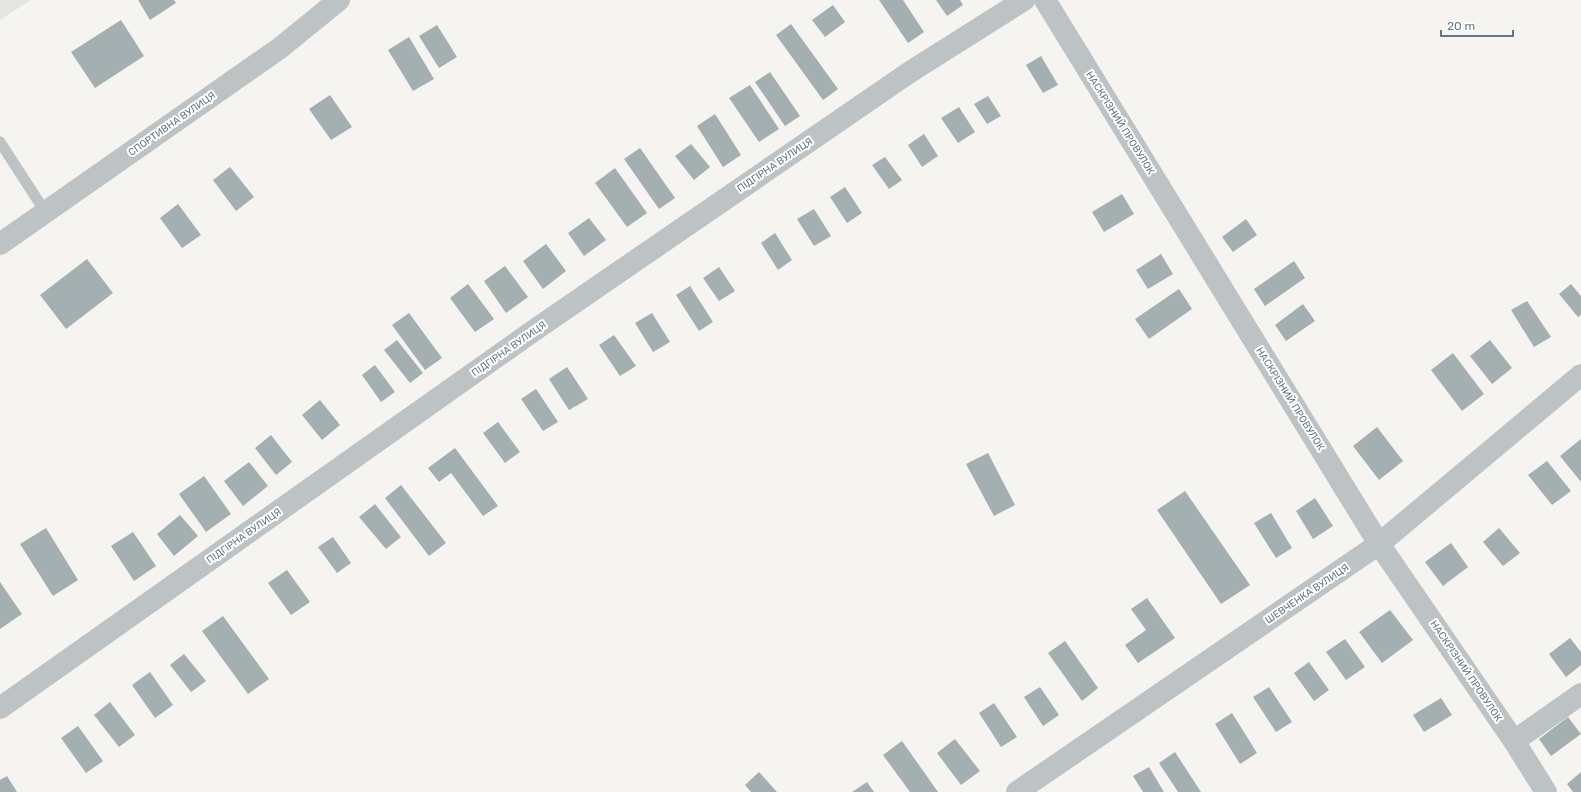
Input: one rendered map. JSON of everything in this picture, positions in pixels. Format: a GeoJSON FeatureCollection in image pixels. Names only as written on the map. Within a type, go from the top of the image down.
{"type":"FeatureCollection","features":[{"type":"Feature","properties":{"kind":"street","name":"СПОРТИВНА ВУЛИЦЯ"},"geometry":{"type":"LineString","coordinates":[[0,244],[280,48],[339,0]]}},
{"type":"Feature","properties":{"kind":"street","name":"ПІДГІРНА ВУЛИЦЯ"},"geometry":{"type":"LineString","coordinates":[[0,708],[536,329],[910,72],[1024,0]]}},
{"type":"Feature","properties":{"kind":"street","name":"НАСКРІЗНИЙ ПРОВУЛОК"},"geometry":{"type":"LineString","coordinates":[[1045,0],[1380,544],[1514,741],[1546,792]]}},
{"type":"Feature","properties":{"kind":"street","name":"ШЕВЧЕНКА ВУЛИЦЯ"},"geometry":{"type":"LineString","coordinates":[[1017,792],[1380,544],[1581,375]]}},
{"type":"Feature","properties":{"kind":"street"},"geometry":{"type":"LineString","coordinates":[[1514,741],[1581,694]]}},
{"type":"Feature","properties":{"kind":"lane"},"geometry":{"type":"LineString","coordinates":[[0,142],[46,213]]}},
{"type":"Feature","properties":{"kind":"shaded area"},"geometry":{"type":"Polygon","coordinates":[[[0,0],[31,0],[0,20],[0,0]]]}},
{"type":"Feature","properties":{"kind":"building"},"geometry":{"type":"Polygon","coordinates":[[[138,0],[174,0],[176,3],[150,20],[138,0]]]}},
{"type":"Feature","properties":{"kind":"building"},"geometry":{"type":"Polygon","coordinates":[[[879,0],[903,0],[924,32],[908,43],[879,0]]]}},
{"type":"Feature","properties":{"kind":"building"},"geometry":{"type":"Polygon","coordinates":[[[936,0],[960,0],[963,5],[947,16],[936,0]]]}},
{"type":"Feature","properties":{"kind":"building"},"geometry":{"type":"Polygon","coordinates":[[[833,5],[845,22],[825,37],[812,20],[833,5]]]}},
{"type":"Feature","properties":{"kind":"building"},"geometry":{"type":"Polygon","coordinates":[[[121,20],[144,56],[95,88],[71,52],[121,20]]]}},
{"type":"Feature","properties":{"kind":"building"},"geometry":{"type":"Polygon","coordinates":[[[791,24],[838,89],[823,100],[776,35],[791,24]]]}},
{"type":"Feature","properties":{"kind":"building"},"geometry":{"type":"Polygon","coordinates":[[[437,25],[457,57],[439,68],[419,36],[437,25]]]}},
{"type":"Feature","properties":{"kind":"building"},"geometry":{"type":"Polygon","coordinates":[[[409,37],[434,79],[413,91],[388,50],[409,37]]]}},
{"type":"Feature","properties":{"kind":"building"},"geometry":{"type":"Polygon","coordinates":[[[1041,56],[1058,85],[1043,93],[1026,65],[1041,56]]]}},
{"type":"Feature","properties":{"kind":"building"},"geometry":{"type":"Polygon","coordinates":[[[770,72],[800,116],[785,126],[755,82],[770,72]]]}},
{"type":"Feature","properties":{"kind":"building"},"geometry":{"type":"Polygon","coordinates":[[[750,85],[779,129],[759,142],[729,98],[750,85]]]}},
{"type":"Feature","properties":{"kind":"building"},"geometry":{"type":"Polygon","coordinates":[[[330,95],[352,127],[331,140],[309,109],[330,95]]]}},
{"type":"Feature","properties":{"kind":"building"},"geometry":{"type":"Polygon","coordinates":[[[988,96],[1001,116],[987,124],[974,104],[988,96]]]}},
{"type":"Feature","properties":{"kind":"building"},"geometry":{"type":"Polygon","coordinates":[[[959,107],[975,132],[958,143],[941,118],[959,107]]]}},
{"type":"Feature","properties":{"kind":"building"},"geometry":{"type":"Polygon","coordinates":[[[715,114],[741,155],[723,167],[697,126],[715,114]]]}},
{"type":"Feature","properties":{"kind":"building"},"geometry":{"type":"Polygon","coordinates":[[[924,134],[938,156],[922,167],[908,145],[924,134]]]}},
{"type":"Feature","properties":{"kind":"building"},"geometry":{"type":"Polygon","coordinates":[[[691,144],[710,167],[694,180],[675,156],[691,144]]]}},
{"type":"Feature","properties":{"kind":"building"},"geometry":{"type":"Polygon","coordinates":[[[640,148],[675,198],[659,209],[624,159],[640,148]]]}},
{"type":"Feature","properties":{"kind":"building"},"geometry":{"type":"Polygon","coordinates":[[[885,157],[902,180],[889,189],[872,165],[885,157]]]}},
{"type":"Feature","properties":{"kind":"building"},"geometry":{"type":"Polygon","coordinates":[[[230,167],[254,197],[236,211],[213,180],[230,167]]]}},
{"type":"Feature","properties":{"kind":"building"},"geometry":{"type":"Polygon","coordinates":[[[615,168],[647,213],[627,227],[595,183],[615,168]]]}},
{"type":"Feature","properties":{"kind":"building"},"geometry":{"type":"Polygon","coordinates":[[[845,187],[862,213],[847,223],[830,197],[845,187]]]}},
{"type":"Feature","properties":{"kind":"building"},"geometry":{"type":"Polygon","coordinates":[[[1122,194],[1134,214],[1104,232],[1092,212],[1122,194]]]}},
{"type":"Feature","properties":{"kind":"building"},"geometry":{"type":"Polygon","coordinates":[[[178,204],[201,235],[182,248],[160,218],[178,204]]]}},
{"type":"Feature","properties":{"kind":"building"},"geometry":{"type":"Polygon","coordinates":[[[814,209],[831,236],[814,246],[797,219],[814,209]]]}},
{"type":"Feature","properties":{"kind":"building"},"geometry":{"type":"Polygon","coordinates":[[[589,218],[606,240],[584,256],[568,233],[589,218]]]}},
{"type":"Feature","properties":{"kind":"building"},"geometry":{"type":"Polygon","coordinates":[[[1246,219],[1257,235],[1233,252],[1222,237],[1246,219]]]}},
{"type":"Feature","properties":{"kind":"building"},"geometry":{"type":"Polygon","coordinates":[[[775,233],[792,260],[778,270],[761,243],[775,233]]]}},
{"type":"Feature","properties":{"kind":"building"},"geometry":{"type":"Polygon","coordinates":[[[546,244],[566,271],[543,289],[523,261],[546,244]]]}},
{"type":"Feature","properties":{"kind":"building"},"geometry":{"type":"Polygon","coordinates":[[[1161,254],[1173,274],[1148,289],[1136,270],[1161,254]]]}},
{"type":"Feature","properties":{"kind":"building"},"geometry":{"type":"Polygon","coordinates":[[[87,259],[113,293],[66,329],[40,295],[87,259]]]}},
{"type":"Feature","properties":{"kind":"building"},"geometry":{"type":"Polygon","coordinates":[[[1294,261],[1305,278],[1265,306],[1254,289],[1294,261]]]}},
{"type":"Feature","properties":{"kind":"building"},"geometry":{"type":"Polygon","coordinates":[[[505,266],[528,297],[506,313],[484,281],[505,266]]]}},
{"type":"Feature","properties":{"kind":"building"},"geometry":{"type":"Polygon","coordinates":[[[719,267],[735,291],[719,301],[703,278],[719,267]]]}},
{"type":"Feature","properties":{"kind":"building"},"geometry":{"type":"Polygon","coordinates":[[[468,284],[494,319],[475,332],[450,298],[468,284]]]}},
{"type":"Feature","properties":{"kind":"building"},"geometry":{"type":"Polygon","coordinates":[[[1571,284],[1581,296],[1581,315],[1578,317],[1559,294],[1571,284]]]}},
{"type":"Feature","properties":{"kind":"building"},"geometry":{"type":"Polygon","coordinates":[[[690,286],[713,322],[699,331],[676,295],[690,286]]]}},
{"type":"Feature","properties":{"kind":"building"},"geometry":{"type":"Polygon","coordinates":[[[1179,289],[1192,309],[1149,339],[1135,319],[1179,289]]]}},
{"type":"Feature","properties":{"kind":"building"},"geometry":{"type":"Polygon","coordinates":[[[1527,301],[1551,337],[1534,347],[1511,310],[1527,301]]]}},
{"type":"Feature","properties":{"kind":"building"},"geometry":{"type":"Polygon","coordinates":[[[1303,304],[1315,321],[1286,341],[1275,325],[1303,304]]]}},
{"type":"Feature","properties":{"kind":"building"},"geometry":{"type":"Polygon","coordinates":[[[409,313],[442,358],[425,370],[392,325],[409,313]]]}},
{"type":"Feature","properties":{"kind":"building"},"geometry":{"type":"Polygon","coordinates":[[[652,313],[670,342],[653,352],[635,323],[652,313]]]}},
{"type":"Feature","properties":{"kind":"building"},"geometry":{"type":"Polygon","coordinates":[[[614,335],[636,366],[620,376],[599,345],[614,335]]]}},
{"type":"Feature","properties":{"kind":"building"},"geometry":{"type":"Polygon","coordinates":[[[397,340],[423,373],[410,383],[384,350],[397,340]]]}},
{"type":"Feature","properties":{"kind":"building"},"geometry":{"type":"Polygon","coordinates":[[[1490,340],[1512,368],[1492,384],[1470,356],[1490,340]]]}},
{"type":"Feature","properties":{"kind":"building"},"geometry":{"type":"Polygon","coordinates":[[[1453,353],[1484,394],[1462,411],[1431,370],[1453,353]]]}},
{"type":"Feature","properties":{"kind":"building"},"geometry":{"type":"Polygon","coordinates":[[[375,365],[395,392],[381,402],[362,375],[375,365]]]}},
{"type":"Feature","properties":{"kind":"building"},"geometry":{"type":"Polygon","coordinates":[[[567,367],[588,399],[569,410],[549,379],[567,367]]]}},
{"type":"Feature","properties":{"kind":"building"},"geometry":{"type":"Polygon","coordinates":[[[536,389],[558,422],[543,431],[521,399],[536,389]]]}},
{"type":"Feature","properties":{"kind":"building"},"geometry":{"type":"Polygon","coordinates":[[[320,400],[340,425],[322,440],[302,415],[320,400]]]}},
{"type":"Feature","properties":{"kind":"building"},"geometry":{"type":"Polygon","coordinates":[[[498,422],[520,452],[505,463],[483,433],[498,422]]]}},
{"type":"Feature","properties":{"kind":"building"},"geometry":{"type":"Polygon","coordinates":[[[1377,427],[1403,461],[1379,480],[1353,446],[1377,427]]]}},
{"type":"Feature","properties":{"kind":"building"},"geometry":{"type":"Polygon","coordinates":[[[271,435],[292,462],[276,475],[255,448],[271,435]]]}},
{"type":"Feature","properties":{"kind":"building"},"geometry":{"type":"Polygon","coordinates":[[[1581,439],[1581,482],[1560,456],[1581,439]]]}},
{"type":"Feature","properties":{"kind":"building"},"geometry":{"type":"Polygon","coordinates":[[[455,448],[498,506],[483,516],[451,473],[439,482],[428,468],[455,448]]]}},
{"type":"Feature","properties":{"kind":"building"},"geometry":{"type":"Polygon","coordinates":[[[988,453],[1015,505],[994,516],[966,464],[988,453]]]}},
{"type":"Feature","properties":{"kind":"building"},"geometry":{"type":"Polygon","coordinates":[[[1547,461],[1571,491],[1552,505],[1528,475],[1547,461]]]}},
{"type":"Feature","properties":{"kind":"building"},"geometry":{"type":"Polygon","coordinates":[[[249,462],[268,486],[243,506],[224,481],[249,462]]]}},
{"type":"Feature","properties":{"kind":"building"},"geometry":{"type":"Polygon","coordinates":[[[204,476],[231,514],[206,532],[179,494],[204,476]]]}},
{"type":"Feature","properties":{"kind":"building"},"geometry":{"type":"Polygon","coordinates":[[[401,485],[446,543],[429,556],[385,498],[401,485]]]}},
{"type":"Feature","properties":{"kind":"building"},"geometry":{"type":"Polygon","coordinates":[[[1185,491],[1250,585],[1221,604],[1157,510],[1185,491]]]}},
{"type":"Feature","properties":{"kind":"building"},"geometry":{"type":"Polygon","coordinates":[[[1315,498],[1333,526],[1313,539],[1296,511],[1315,498]]]}},
{"type":"Feature","properties":{"kind":"building"},"geometry":{"type":"Polygon","coordinates":[[[375,504],[401,537],[386,549],[359,517],[375,504]]]}},
{"type":"Feature","properties":{"kind":"building"},"geometry":{"type":"Polygon","coordinates":[[[1271,513],[1292,548],[1276,558],[1254,523],[1271,513]]]}},
{"type":"Feature","properties":{"kind":"building"},"geometry":{"type":"Polygon","coordinates":[[[180,515],[198,536],[174,556],[157,534],[180,515]]]}},
{"type":"Feature","properties":{"kind":"building"},"geometry":{"type":"Polygon","coordinates":[[[46,528],[78,580],[53,596],[20,544],[46,528]]]}},
{"type":"Feature","properties":{"kind":"building"},"geometry":{"type":"Polygon","coordinates":[[[1499,528],[1520,553],[1503,566],[1483,542],[1499,528]]]}},
{"type":"Feature","properties":{"kind":"building"},"geometry":{"type":"Polygon","coordinates":[[[133,532],[156,566],[134,581],[111,546],[133,532]]]}},
{"type":"Feature","properties":{"kind":"building"},"geometry":{"type":"Polygon","coordinates":[[[333,537],[351,563],[337,573],[318,547],[333,537]]]}},
{"type":"Feature","properties":{"kind":"building"},"geometry":{"type":"Polygon","coordinates":[[[1451,543],[1468,567],[1443,586],[1425,562],[1451,543]]]}},
{"type":"Feature","properties":{"kind":"building"},"geometry":{"type":"Polygon","coordinates":[[[287,570],[310,602],[291,615],[268,583],[287,570]]]}},
{"type":"Feature","properties":{"kind":"building"},"geometry":{"type":"Polygon","coordinates":[[[0,582],[22,614],[0,629],[0,582]]]}},
{"type":"Feature","properties":{"kind":"building"},"geometry":{"type":"Polygon","coordinates":[[[1147,598],[1175,638],[1138,663],[1125,645],[1146,630],[1131,609],[1147,598]]]}},
{"type":"Feature","properties":{"kind":"building"},"geometry":{"type":"Polygon","coordinates":[[[1390,610],[1413,640],[1382,663],[1359,632],[1390,610]]]}},
{"type":"Feature","properties":{"kind":"building"},"geometry":{"type":"Polygon","coordinates":[[[223,616],[269,679],[248,694],[202,631],[223,616]]]}},
{"type":"Feature","properties":{"kind":"building"},"geometry":{"type":"Polygon","coordinates":[[[1570,638],[1581,652],[1581,665],[1566,677],[1549,654],[1570,638]]]}},
{"type":"Feature","properties":{"kind":"building"},"geometry":{"type":"Polygon","coordinates":[[[1345,639],[1365,667],[1346,680],[1326,652],[1345,639]]]}},
{"type":"Feature","properties":{"kind":"building"},"geometry":{"type":"Polygon","coordinates":[[[1065,641],[1098,688],[1082,701],[1048,653],[1065,641]]]}},
{"type":"Feature","properties":{"kind":"building"},"geometry":{"type":"Polygon","coordinates":[[[184,654],[206,681],[191,692],[170,665],[184,654]]]}},
{"type":"Feature","properties":{"kind":"building"},"geometry":{"type":"Polygon","coordinates":[[[1309,662],[1329,690],[1314,701],[1294,673],[1309,662]]]}},
{"type":"Feature","properties":{"kind":"building"},"geometry":{"type":"Polygon","coordinates":[[[150,672],[173,705],[155,718],[132,685],[150,672]]]}},
{"type":"Feature","properties":{"kind":"building"},"geometry":{"type":"Polygon","coordinates":[[[1040,687],[1059,715],[1043,726],[1024,697],[1040,687]]]}},
{"type":"Feature","properties":{"kind":"building"},"geometry":{"type":"Polygon","coordinates":[[[1269,687],[1292,722],[1276,732],[1253,697],[1269,687]]]}},
{"type":"Feature","properties":{"kind":"building"},"geometry":{"type":"Polygon","coordinates":[[[1441,698],[1452,715],[1424,732],[1413,715],[1441,698]]]}},
{"type":"Feature","properties":{"kind":"building"},"geometry":{"type":"Polygon","coordinates":[[[110,702],[135,735],[119,747],[94,715],[110,702]]]}},
{"type":"Feature","properties":{"kind":"building"},"geometry":{"type":"Polygon","coordinates":[[[994,703],[1017,737],[1001,747],[979,713],[994,703]]]}},
{"type":"Feature","properties":{"kind":"building"},"geometry":{"type":"Polygon","coordinates":[[[1232,713],[1257,753],[1240,764],[1215,724],[1232,713]]]}},
{"type":"Feature","properties":{"kind":"building"},"geometry":{"type":"Polygon","coordinates":[[[1568,717],[1581,734],[1551,756],[1539,739],[1568,717]]]}},
{"type":"Feature","properties":{"kind":"building"},"geometry":{"type":"Polygon","coordinates":[[[78,726],[103,761],[86,773],[61,738],[78,726]]]}},
{"type":"Feature","properties":{"kind":"building"},"geometry":{"type":"Polygon","coordinates":[[[955,739],[980,771],[961,785],[937,753],[955,739]]]}},
{"type":"Feature","properties":{"kind":"building"},"geometry":{"type":"Polygon","coordinates":[[[902,741],[938,792],[910,792],[883,755],[902,741]]]}},
{"type":"Feature","properties":{"kind":"building"},"geometry":{"type":"Polygon","coordinates":[[[1175,752],[1201,792],[1178,792],[1159,763],[1175,752]]]}},
{"type":"Feature","properties":{"kind":"building"},"geometry":{"type":"Polygon","coordinates":[[[1149,767],[1164,792],[1143,792],[1133,776],[1149,767]]]}},
{"type":"Feature","properties":{"kind":"building"},"geometry":{"type":"Polygon","coordinates":[[[759,772],[777,792],[751,792],[745,785],[759,772]]]}},
{"type":"Feature","properties":{"kind":"building"},"geometry":{"type":"Polygon","coordinates":[[[1581,772],[1581,792],[1573,792],[1567,784],[1581,772]]]}},
{"type":"Feature","properties":{"kind":"building"},"geometry":{"type":"Polygon","coordinates":[[[7,776],[17,792],[0,792],[0,780],[7,776]]]}},
{"type":"Feature","properties":{"kind":"building"},"geometry":{"type":"Polygon","coordinates":[[[867,782],[874,792],[852,792],[867,782]]]}}]}
